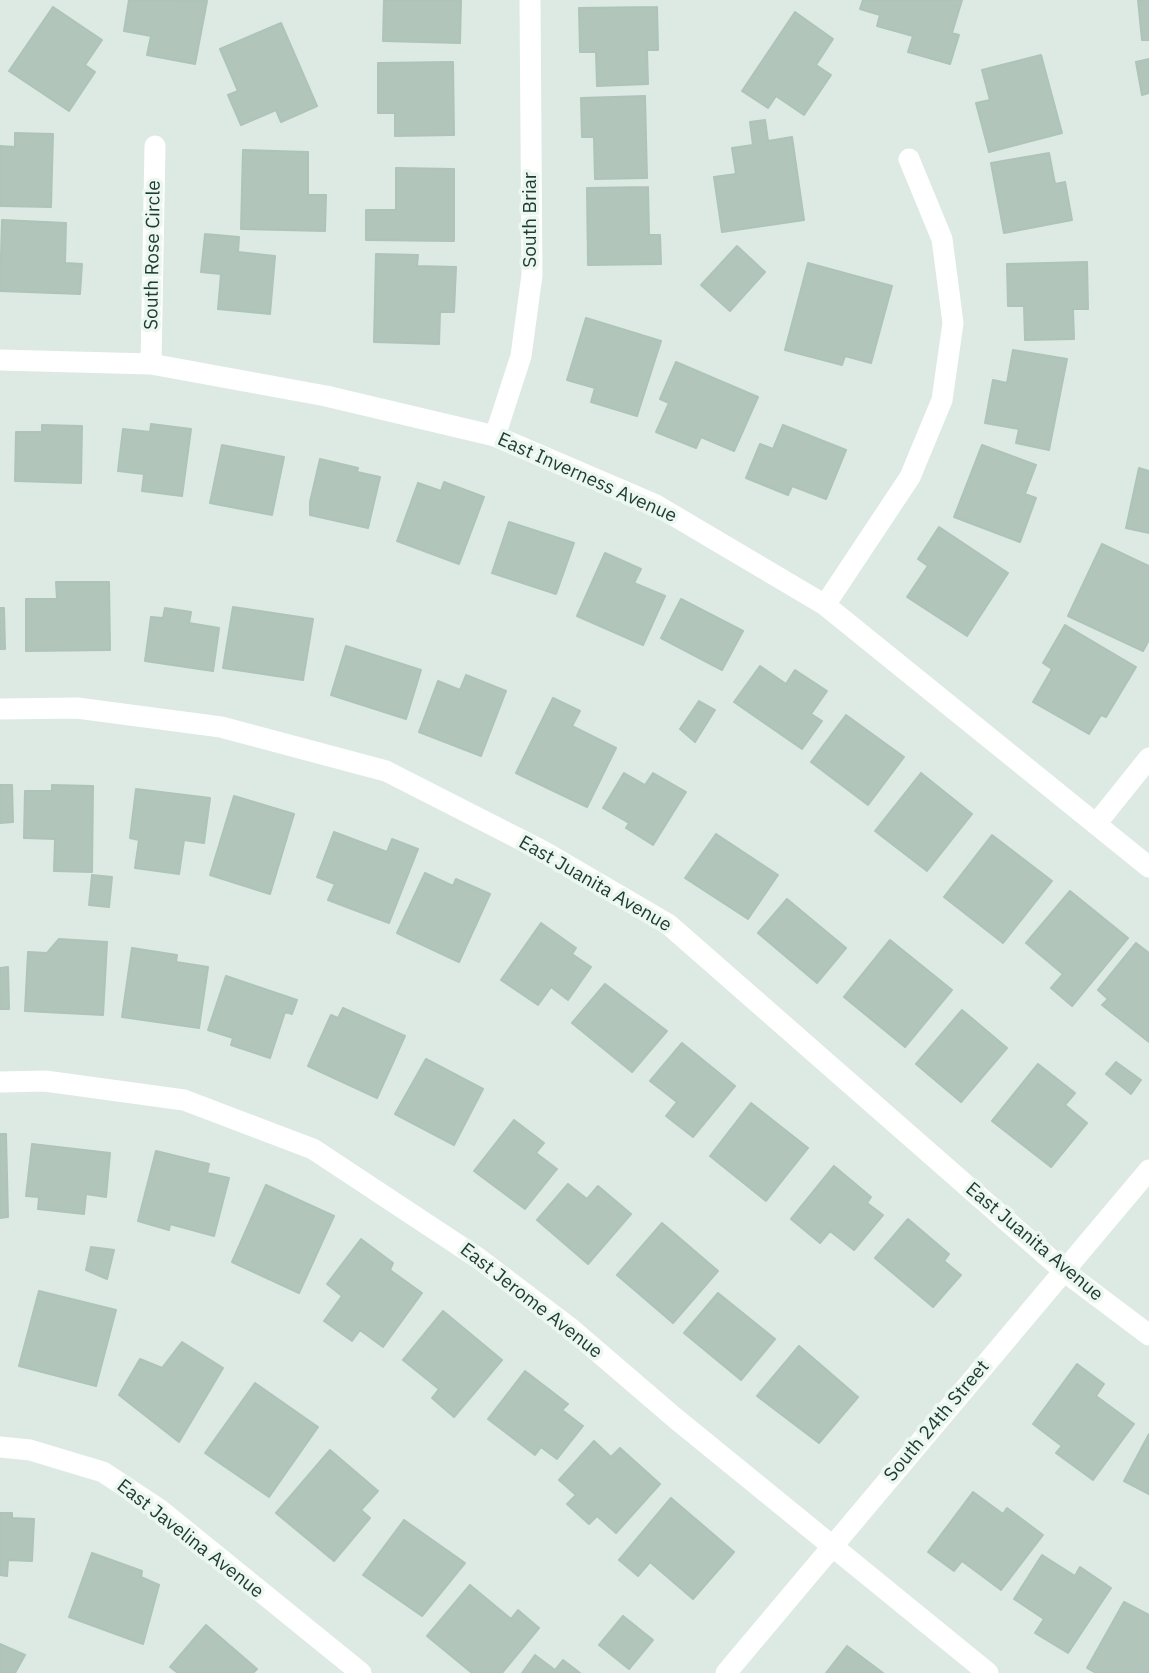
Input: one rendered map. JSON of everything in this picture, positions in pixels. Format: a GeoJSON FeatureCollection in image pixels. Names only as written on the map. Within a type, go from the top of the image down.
{"type":"FeatureCollection","features":[{"type":"Feature","properties":{"kind":"street","name":"South Briar"},"geometry":{"type":"LineString","coordinates":[[495,436],[521,356],[532,275],[530,0]]}},
{"type":"Feature","properties":{"kind":"street","name":"South Rose Circle"},"geometry":{"type":"LineString","coordinates":[[151,365],[155,146]]}},
{"type":"Feature","properties":{"kind":"street"},"geometry":{"type":"LineString","coordinates":[[825,605],[910,477],[942,400],[953,323],[942,239],[909,159]]}},
{"type":"Feature","properties":{"kind":"street","name":"East Inverness Avenue"},"geometry":{"type":"LineString","coordinates":[[0,360],[151,365],[326,396],[495,436],[656,505],[825,605],[1149,867]]}},
{"type":"Feature","properties":{"kind":"street","name":"East Juanita Avenue"},"geometry":{"type":"LineString","coordinates":[[0,709],[77,708],[234,731],[386,771],[543,851],[668,924],[1064,1271],[1149,1335]]}},
{"type":"Feature","properties":{"kind":"street"},"geometry":{"type":"LineString","coordinates":[[1096,824],[1149,758]]}},
{"type":"Feature","properties":{"kind":"street","name":"East Jerome Avenue"},"geometry":{"type":"LineString","coordinates":[[0,1082],[45,1082],[184,1100],[313,1149],[478,1258],[538,1304],[988,1673]]}},
{"type":"Feature","properties":{"kind":"street","name":"South 24th Street"},"geometry":{"type":"LineString","coordinates":[[726,1673],[1149,1170]]}},
{"type":"Feature","properties":{"kind":"street","name":"East Javelina Avenue"},"geometry":{"type":"LineString","coordinates":[[0,1447],[30,1450],[103,1472],[159,1509],[360,1673]]}},
{"type":"Feature","properties":{"kind":"building"},"geometry":{"type":"Polygon","coordinates":[[[129,0],[207,1],[195,64],[147,55],[151,36],[124,31],[129,0]]]}},
{"type":"Feature","properties":{"kind":"building"},"geometry":{"type":"Polygon","coordinates":[[[384,0],[461,0],[460,43],[383,41],[384,0]]]}},
{"type":"Feature","properties":{"kind":"building"},"geometry":{"type":"Polygon","coordinates":[[[863,0],[962,0],[952,33],[959,35],[950,64],[908,52],[913,36],[877,26],[880,15],[860,9],[863,0]]]}},
{"type":"Feature","properties":{"kind":"building"},"geometry":{"type":"Polygon","coordinates":[[[1138,0],[1149,0],[1149,40],[1142,40],[1138,0]]]}},
{"type":"Feature","properties":{"kind":"building"},"geometry":{"type":"Polygon","coordinates":[[[53,7],[102,40],[85,65],[95,72],[69,111],[9,71],[53,7]]]}},
{"type":"Feature","properties":{"kind":"building"},"geometry":{"type":"Polygon","coordinates":[[[657,7],[658,50],[647,50],[648,84],[597,86],[596,52],[580,52],[579,8],[657,7]]]}},
{"type":"Feature","properties":{"kind":"building"},"geometry":{"type":"Polygon","coordinates":[[[795,12],[833,39],[816,65],[831,75],[804,115],[776,96],[768,108],[742,91],[795,12]]]}},
{"type":"Feature","properties":{"kind":"building"},"geometry":{"type":"Polygon","coordinates":[[[281,23],[317,106],[281,122],[276,110],[241,125],[228,95],[238,91],[220,49],[281,23]]]}},
{"type":"Feature","properties":{"kind":"building"},"geometry":{"type":"Polygon","coordinates":[[[1041,55],[1062,133],[989,152],[976,103],[990,100],[982,70],[1041,55]]]}},
{"type":"Feature","properties":{"kind":"building"},"geometry":{"type":"Polygon","coordinates":[[[1149,59],[1149,93],[1142,95],[1136,62],[1149,59]]]}},
{"type":"Feature","properties":{"kind":"building"},"geometry":{"type":"Polygon","coordinates":[[[453,62],[454,135],[395,136],[395,113],[378,113],[378,63],[453,62]]]}},
{"type":"Feature","properties":{"kind":"building"},"geometry":{"type":"Polygon","coordinates":[[[645,96],[647,178],[595,179],[594,137],[582,137],[581,98],[645,96]]]}},
{"type":"Feature","properties":{"kind":"building"},"geometry":{"type":"Polygon","coordinates":[[[765,120],[768,141],[792,137],[804,220],[722,232],[714,177],[736,174],[732,148],[753,145],[750,122],[765,120]]]}},
{"type":"Feature","properties":{"kind":"building"},"geometry":{"type":"Polygon","coordinates":[[[15,133],[53,134],[51,207],[0,206],[0,146],[15,147],[15,133]]]}},
{"type":"Feature","properties":{"kind":"building"},"geometry":{"type":"Polygon","coordinates":[[[243,150],[308,152],[308,195],[326,195],[325,231],[241,229],[243,150]]]}},
{"type":"Feature","properties":{"kind":"building"},"geometry":{"type":"Polygon","coordinates":[[[1049,153],[1055,184],[1065,182],[1072,220],[1004,233],[991,163],[1049,153]]]}},
{"type":"Feature","properties":{"kind":"building"},"geometry":{"type":"Polygon","coordinates":[[[396,168],[454,169],[454,241],[366,240],[366,210],[396,210],[396,168]]]}},
{"type":"Feature","properties":{"kind":"building"},"geometry":{"type":"Polygon","coordinates":[[[648,187],[649,235],[660,235],[661,264],[588,265],[587,188],[648,187]]]}},
{"type":"Feature","properties":{"kind":"building"},"geometry":{"type":"Polygon","coordinates":[[[2,220],[66,223],[65,263],[82,264],[80,294],[0,291],[2,220]]]}},
{"type":"Feature","properties":{"kind":"building"},"geometry":{"type":"Polygon","coordinates":[[[205,234],[239,237],[238,252],[275,256],[270,314],[218,309],[221,274],[201,272],[205,234]]]}},
{"type":"Feature","properties":{"kind":"building"},"geometry":{"type":"Polygon","coordinates":[[[737,246],[765,272],[730,311],[701,285],[737,246]]]}},
{"type":"Feature","properties":{"kind":"building"},"geometry":{"type":"Polygon","coordinates":[[[376,254],[418,255],[417,266],[456,267],[454,312],[440,312],[439,344],[374,342],[376,254]]]}},
{"type":"Feature","properties":{"kind":"building"},"geometry":{"type":"Polygon","coordinates":[[[1087,262],[1088,309],[1073,309],[1074,339],[1025,340],[1024,306],[1008,306],[1007,264],[1087,262]]]}},
{"type":"Feature","properties":{"kind":"building"},"geometry":{"type":"Polygon","coordinates":[[[808,263],[892,286],[871,363],[845,356],[842,365],[785,350],[808,263]]]}},
{"type":"Feature","properties":{"kind":"building"},"geometry":{"type":"Polygon","coordinates":[[[586,318],[661,341],[637,416],[591,402],[595,388],[567,380],[586,318]]]}},
{"type":"Feature","properties":{"kind":"building"},"geometry":{"type":"Polygon","coordinates":[[[1013,350],[1067,359],[1049,450],[1016,443],[1019,429],[985,423],[993,380],[1007,383],[1013,350]]]}},
{"type":"Feature","properties":{"kind":"building"},"geometry":{"type":"Polygon","coordinates":[[[676,362],[758,397],[734,451],[701,437],[696,448],[656,432],[669,403],[660,399],[676,362]]]}},
{"type":"Feature","properties":{"kind":"building"},"geometry":{"type":"Polygon","coordinates":[[[151,424],[191,429],[182,496],[142,491],[144,474],[118,471],[123,429],[150,432],[151,424]]]}},
{"type":"Feature","properties":{"kind":"building"},"geometry":{"type":"Polygon","coordinates":[[[42,425],[82,426],[81,483],[15,481],[16,432],[42,432],[42,425]]]}},
{"type":"Feature","properties":{"kind":"building"},"geometry":{"type":"Polygon","coordinates":[[[783,425],[846,450],[826,499],[792,486],[788,495],[746,478],[760,444],[773,449],[783,425]]]}},
{"type":"Feature","properties":{"kind":"building"},"geometry":{"type":"Polygon","coordinates":[[[222,445],[284,457],[272,515],[210,503],[222,445]]]}},
{"type":"Feature","properties":{"kind":"building"},"geometry":{"type":"Polygon","coordinates":[[[982,445],[1036,465],[1025,494],[1036,498],[1020,542],[954,517],[982,445]]]}},
{"type":"Feature","properties":{"kind":"building"},"geometry":{"type":"Polygon","coordinates":[[[320,459],[358,468],[357,472],[380,477],[368,528],[310,515],[310,502],[320,459]]]}},
{"type":"Feature","properties":{"kind":"building"},"geometry":{"type":"Polygon","coordinates":[[[1139,468],[1149,471],[1149,533],[1126,528],[1139,468]]]}},
{"type":"Feature","properties":{"kind":"building"},"geometry":{"type":"Polygon","coordinates":[[[444,482],[484,497],[459,564],[397,541],[418,483],[441,491],[444,482]]]}},
{"type":"Feature","properties":{"kind":"building"},"geometry":{"type":"Polygon","coordinates":[[[509,522],[574,543],[556,594],[492,573],[509,522]]]}},
{"type":"Feature","properties":{"kind":"building"},"geometry":{"type":"Polygon","coordinates":[[[939,527],[1008,573],[967,636],[907,597],[928,566],[918,559],[939,527]]]}},
{"type":"Feature","properties":{"kind":"building"},"geometry":{"type":"Polygon","coordinates":[[[1102,544],[1149,566],[1149,640],[1143,651],[1068,616],[1102,544]]]}},
{"type":"Feature","properties":{"kind":"building"},"geometry":{"type":"Polygon","coordinates":[[[605,553],[641,569],[634,583],[665,596],[643,645],[577,616],[605,553]]]}},
{"type":"Feature","properties":{"kind":"building"},"geometry":{"type":"Polygon","coordinates":[[[56,582],[109,582],[110,650],[26,651],[26,599],[57,599],[56,582]]]}},
{"type":"Feature","properties":{"kind":"building"},"geometry":{"type":"Polygon","coordinates":[[[681,599],[743,631],[722,670],[661,638],[681,599]]]}},
{"type":"Feature","properties":{"kind":"building"},"geometry":{"type":"Polygon","coordinates":[[[233,607],[313,619],[303,680],[223,668],[233,607]]]}},
{"type":"Feature","properties":{"kind":"building"},"geometry":{"type":"Polygon","coordinates":[[[0,608],[4,608],[5,649],[0,649],[0,608]]]}},
{"type":"Feature","properties":{"kind":"building"},"geometry":{"type":"Polygon","coordinates":[[[165,608],[191,612],[189,623],[219,628],[213,671],[145,661],[151,617],[163,618],[165,608]]]}},
{"type":"Feature","properties":{"kind":"building"},"geometry":{"type":"Polygon","coordinates":[[[1065,625],[1136,667],[1106,717],[1101,715],[1089,734],[1033,702],[1052,669],[1043,663],[1065,625]]]}},
{"type":"Feature","properties":{"kind":"building"},"geometry":{"type":"Polygon","coordinates":[[[346,646],[421,670],[406,719],[331,695],[346,646]]]}},
{"type":"Feature","properties":{"kind":"building"},"geometry":{"type":"Polygon","coordinates":[[[760,666],[786,684],[795,670],[827,691],[811,714],[822,721],[802,749],[734,702],[760,666]]]}},
{"type":"Feature","properties":{"kind":"building"},"geometry":{"type":"Polygon","coordinates":[[[466,675],[506,691],[481,756],[419,732],[438,681],[460,690],[466,675]]]}},
{"type":"Feature","properties":{"kind":"building"},"geometry":{"type":"Polygon","coordinates":[[[553,698],[580,711],[572,726],[616,748],[587,807],[516,773],[553,698]]]}},
{"type":"Feature","properties":{"kind":"building"},"geometry":{"type":"Polygon","coordinates":[[[699,701],[715,710],[695,742],[680,729],[699,701]]]}},
{"type":"Feature","properties":{"kind":"building"},"geometry":{"type":"Polygon","coordinates":[[[846,715],[904,757],[868,805],[811,762],[846,715]]]}},
{"type":"Feature","properties":{"kind":"building"},"geometry":{"type":"Polygon","coordinates":[[[624,773],[645,785],[653,773],[686,792],[653,845],[626,828],[629,823],[603,808],[624,773]]]}},
{"type":"Feature","properties":{"kind":"building"},"geometry":{"type":"Polygon","coordinates":[[[921,773],[972,814],[927,871],[875,831],[921,773]]]}},
{"type":"Feature","properties":{"kind":"building"},"geometry":{"type":"Polygon","coordinates":[[[0,785],[12,785],[13,822],[0,823],[0,785]]]}},
{"type":"Feature","properties":{"kind":"building"},"geometry":{"type":"Polygon","coordinates":[[[52,785],[93,786],[92,872],[54,871],[55,839],[24,838],[25,791],[52,791],[52,785]]]}},
{"type":"Feature","properties":{"kind":"building"},"geometry":{"type":"Polygon","coordinates":[[[136,789],[210,798],[204,843],[184,840],[179,874],[135,868],[139,840],[130,838],[136,789]]]}},
{"type":"Feature","properties":{"kind":"building"},"geometry":{"type":"Polygon","coordinates":[[[234,796],[294,814],[270,894],[210,875],[234,796]]]}},
{"type":"Feature","properties":{"kind":"building"},"geometry":{"type":"Polygon","coordinates":[[[334,832],[387,852],[392,839],[418,849],[389,923],[328,900],[335,884],[317,877],[334,832]]]}},
{"type":"Feature","properties":{"kind":"building"},"geometry":{"type":"Polygon","coordinates":[[[716,834],[778,875],[748,919],[685,878],[716,834]]]}},
{"type":"Feature","properties":{"kind":"building"},"geometry":{"type":"Polygon","coordinates":[[[992,835],[1052,881],[1003,943],[944,897],[992,835]]]}},
{"type":"Feature","properties":{"kind":"building"},"geometry":{"type":"Polygon","coordinates":[[[425,873],[453,886],[456,879],[490,894],[459,962],[397,933],[425,873]]]}},
{"type":"Feature","properties":{"kind":"building"},"geometry":{"type":"Polygon","coordinates":[[[92,875],[112,877],[109,907],[89,905],[92,875]]]}},
{"type":"Feature","properties":{"kind":"building"},"geometry":{"type":"Polygon","coordinates":[[[1070,891],[1128,938],[1072,1006],[1051,988],[1063,974],[1026,943],[1070,891]]]}},
{"type":"Feature","properties":{"kind":"building"},"geometry":{"type":"Polygon","coordinates":[[[787,899],[846,948],[817,983],[758,933],[787,899]]]}},
{"type":"Feature","properties":{"kind":"building"},"geometry":{"type":"Polygon","coordinates":[[[541,923],[576,948],[572,954],[591,967],[568,1000],[551,987],[538,1005],[501,980],[541,923]]]}},
{"type":"Feature","properties":{"kind":"building"},"geometry":{"type":"Polygon","coordinates":[[[59,939],[107,942],[103,1015],[25,1011],[28,952],[47,953],[59,939]]]}},
{"type":"Feature","properties":{"kind":"building"},"geometry":{"type":"Polygon","coordinates":[[[890,940],[952,990],[905,1047],[844,997],[890,940]]]}},
{"type":"Feature","properties":{"kind":"building"},"geometry":{"type":"Polygon","coordinates":[[[1136,943],[1149,953],[1149,1042],[1102,1005],[1108,999],[1098,990],[1136,943]]]}},
{"type":"Feature","properties":{"kind":"building"},"geometry":{"type":"Polygon","coordinates":[[[132,948],[177,955],[176,962],[208,967],[199,1028],[122,1017],[132,948]]]}},
{"type":"Feature","properties":{"kind":"building"},"geometry":{"type":"Polygon","coordinates":[[[8,967],[9,1009],[0,1009],[0,968],[8,967]]]}},
{"type":"Feature","properties":{"kind":"building"},"geometry":{"type":"Polygon","coordinates":[[[226,976],[297,1000],[292,1014],[285,1012],[270,1058],[231,1045],[233,1038],[208,1030],[226,976]]]}},
{"type":"Feature","properties":{"kind":"building"},"geometry":{"type":"Polygon","coordinates":[[[605,984],[667,1031],[632,1072],[572,1023],[605,984]]]}},
{"type":"Feature","properties":{"kind":"building"},"geometry":{"type":"Polygon","coordinates":[[[343,1008],[405,1036],[377,1098],[308,1066],[331,1015],[338,1018],[343,1008]]]}},
{"type":"Feature","properties":{"kind":"building"},"geometry":{"type":"Polygon","coordinates":[[[962,1010],[1007,1048],[961,1102],[916,1064],[962,1010]]]}},
{"type":"Feature","properties":{"kind":"building"},"geometry":{"type":"Polygon","coordinates":[[[682,1043],[735,1086],[693,1137],[666,1116],[677,1102],[650,1081],[682,1043]]]}},
{"type":"Feature","properties":{"kind":"building"},"geometry":{"type":"Polygon","coordinates":[[[426,1059],[483,1089],[454,1145],[395,1114],[426,1059]]]}},
{"type":"Feature","properties":{"kind":"building"},"geometry":{"type":"Polygon","coordinates":[[[1116,1062],[1141,1080],[1131,1094],[1106,1074],[1116,1062]]]}},
{"type":"Feature","properties":{"kind":"building"},"geometry":{"type":"Polygon","coordinates":[[[1038,1064],[1075,1093],[1065,1105],[1087,1123],[1051,1167],[992,1121],[1038,1064]]]}},
{"type":"Feature","properties":{"kind":"building"},"geometry":{"type":"Polygon","coordinates":[[[751,1103],[808,1148],[766,1201],[710,1156],[751,1103]]]}},
{"type":"Feature","properties":{"kind":"building"},"geometry":{"type":"Polygon","coordinates":[[[514,1120],[544,1143],[536,1153],[557,1169],[525,1209],[474,1171],[514,1120]]]}},
{"type":"Feature","properties":{"kind":"building"},"geometry":{"type":"Polygon","coordinates":[[[0,1134],[6,1134],[8,1217],[0,1218],[0,1134]]]}},
{"type":"Feature","properties":{"kind":"building"},"geometry":{"type":"Polygon","coordinates":[[[32,1144],[110,1153],[106,1197],[86,1194],[84,1214],[38,1209],[39,1197],[26,1196],[32,1144]]]}},
{"type":"Feature","properties":{"kind":"building"},"geometry":{"type":"Polygon","coordinates":[[[156,1151],[209,1164],[207,1173],[229,1178],[214,1236],[170,1224],[169,1230],[138,1221],[156,1151]]]}},
{"type":"Feature","properties":{"kind":"building"},"geometry":{"type":"Polygon","coordinates":[[[834,1166],[871,1197],[867,1203],[883,1215],[854,1250],[830,1231],[820,1243],[791,1219],[834,1166]]]}},
{"type":"Feature","properties":{"kind":"building"},"geometry":{"type":"Polygon","coordinates":[[[568,1184],[587,1199],[598,1186],[631,1214],[588,1264],[537,1220],[568,1184]]]}},
{"type":"Feature","properties":{"kind":"building"},"geometry":{"type":"Polygon","coordinates":[[[266,1185],[334,1216],[299,1293],[232,1262],[266,1185]]]}},
{"type":"Feature","properties":{"kind":"building"},"geometry":{"type":"Polygon","coordinates":[[[908,1219],[949,1254],[944,1261],[961,1275],[933,1307],[875,1258],[908,1219]]]}},
{"type":"Feature","properties":{"kind":"building"},"geometry":{"type":"Polygon","coordinates":[[[662,1223],[718,1271],[673,1323],[617,1275],[662,1223]]]}},
{"type":"Feature","properties":{"kind":"building"},"geometry":{"type":"Polygon","coordinates":[[[361,1239],[393,1263],[390,1270],[422,1293],[383,1347],[360,1330],[352,1341],[324,1321],[342,1296],[327,1284],[361,1239]]]}},
{"type":"Feature","properties":{"kind":"building"},"geometry":{"type":"Polygon","coordinates":[[[91,1247],[114,1250],[107,1279],[86,1270],[91,1247]]]}},
{"type":"Feature","properties":{"kind":"building"},"geometry":{"type":"Polygon","coordinates":[[[39,1291],[116,1310],[96,1386],[19,1366],[39,1291]]]}},
{"type":"Feature","properties":{"kind":"building"},"geometry":{"type":"Polygon","coordinates":[[[718,1293],[775,1339],[741,1380],[684,1333],[718,1293]]]}},
{"type":"Feature","properties":{"kind":"building"},"geometry":{"type":"Polygon","coordinates":[[[443,1311],[502,1360],[454,1417],[432,1398],[439,1389],[403,1360],[443,1311]]]}},
{"type":"Feature","properties":{"kind":"building"},"geometry":{"type":"Polygon","coordinates":[[[182,1342],[223,1368],[179,1442],[119,1395],[140,1359],[162,1368],[182,1342]]]}},
{"type":"Feature","properties":{"kind":"building"},"geometry":{"type":"Polygon","coordinates":[[[799,1346],[858,1397],[819,1443],[757,1396],[799,1346]]]}},
{"type":"Feature","properties":{"kind":"building"},"geometry":{"type":"Polygon","coordinates":[[[1077,1364],[1104,1384],[1096,1396],[1134,1424],[1093,1480],[1056,1453],[1062,1446],[1033,1424],[1077,1364]]]}},
{"type":"Feature","properties":{"kind":"building"},"geometry":{"type":"Polygon","coordinates":[[[525,1371],[568,1404],[562,1410],[583,1426],[557,1459],[541,1447],[535,1455],[488,1419],[525,1371]]]}},
{"type":"Feature","properties":{"kind":"building"},"geometry":{"type":"Polygon","coordinates":[[[255,1383],[318,1427],[269,1497],[205,1453],[255,1383]]]}},
{"type":"Feature","properties":{"kind":"building"},"geometry":{"type":"Polygon","coordinates":[[[1149,1434],[1149,1494],[1124,1481],[1149,1434]]]}},
{"type":"Feature","properties":{"kind":"building"},"geometry":{"type":"Polygon","coordinates":[[[594,1441],[611,1457],[620,1448],[660,1484],[616,1533],[597,1516],[589,1524],[567,1504],[576,1495],[559,1480],[594,1441]]]}},
{"type":"Feature","properties":{"kind":"building"},"geometry":{"type":"Polygon","coordinates":[[[330,1450],[378,1491],[361,1510],[370,1518],[334,1561],[276,1513],[330,1450]]]}},
{"type":"Feature","properties":{"kind":"building"},"geometry":{"type":"Polygon","coordinates":[[[973,1492],[1003,1514],[1007,1508],[1043,1535],[1001,1590],[962,1561],[954,1571],[928,1552],[973,1492]]]}},
{"type":"Feature","properties":{"kind":"building"},"geometry":{"type":"Polygon","coordinates":[[[671,1498],[734,1552],[693,1599],[650,1562],[638,1576],[619,1560],[671,1498]]]}},
{"type":"Feature","properties":{"kind":"building"},"geometry":{"type":"Polygon","coordinates":[[[0,1513],[12,1513],[12,1518],[34,1519],[32,1561],[8,1560],[7,1576],[0,1575],[0,1513]]]}},
{"type":"Feature","properties":{"kind":"building"},"geometry":{"type":"Polygon","coordinates":[[[404,1520],[465,1563],[422,1616],[363,1575],[404,1520]]]}},
{"type":"Feature","properties":{"kind":"building"},"geometry":{"type":"Polygon","coordinates":[[[92,1553],[142,1571],[141,1577],[159,1585],[143,1644],[69,1617],[92,1553]]]}},
{"type":"Feature","properties":{"kind":"building"},"geometry":{"type":"Polygon","coordinates":[[[1042,1555],[1075,1576],[1080,1567],[1111,1588],[1068,1653],[1035,1633],[1044,1619],[1014,1599],[1042,1555]]]}},
{"type":"Feature","properties":{"kind":"building"},"geometry":{"type":"Polygon","coordinates":[[[470,1585],[511,1619],[518,1610],[539,1628],[502,1673],[472,1673],[427,1636],[470,1585]]]}},
{"type":"Feature","properties":{"kind":"building"},"geometry":{"type":"Polygon","coordinates":[[[1124,1602],[1149,1615],[1149,1673],[1096,1673],[1087,1668],[1124,1602]]]}},
{"type":"Feature","properties":{"kind":"building"},"geometry":{"type":"Polygon","coordinates":[[[623,1616],[653,1640],[629,1669],[599,1645],[623,1616]]]}},
{"type":"Feature","properties":{"kind":"building"},"geometry":{"type":"Polygon","coordinates":[[[206,1625],[257,1669],[253,1673],[178,1673],[170,1667],[206,1625]]]}},
{"type":"Feature","properties":{"kind":"building"},"geometry":{"type":"Polygon","coordinates":[[[0,1644],[25,1655],[15,1673],[0,1673],[0,1644]]]}},
{"type":"Feature","properties":{"kind":"building"},"geometry":{"type":"Polygon","coordinates":[[[847,1646],[883,1673],[826,1673],[847,1646]]]}},
{"type":"Feature","properties":{"kind":"building"},"geometry":{"type":"Polygon","coordinates":[[[535,1655],[555,1670],[563,1660],[580,1673],[522,1673],[535,1655]]]}}]}
